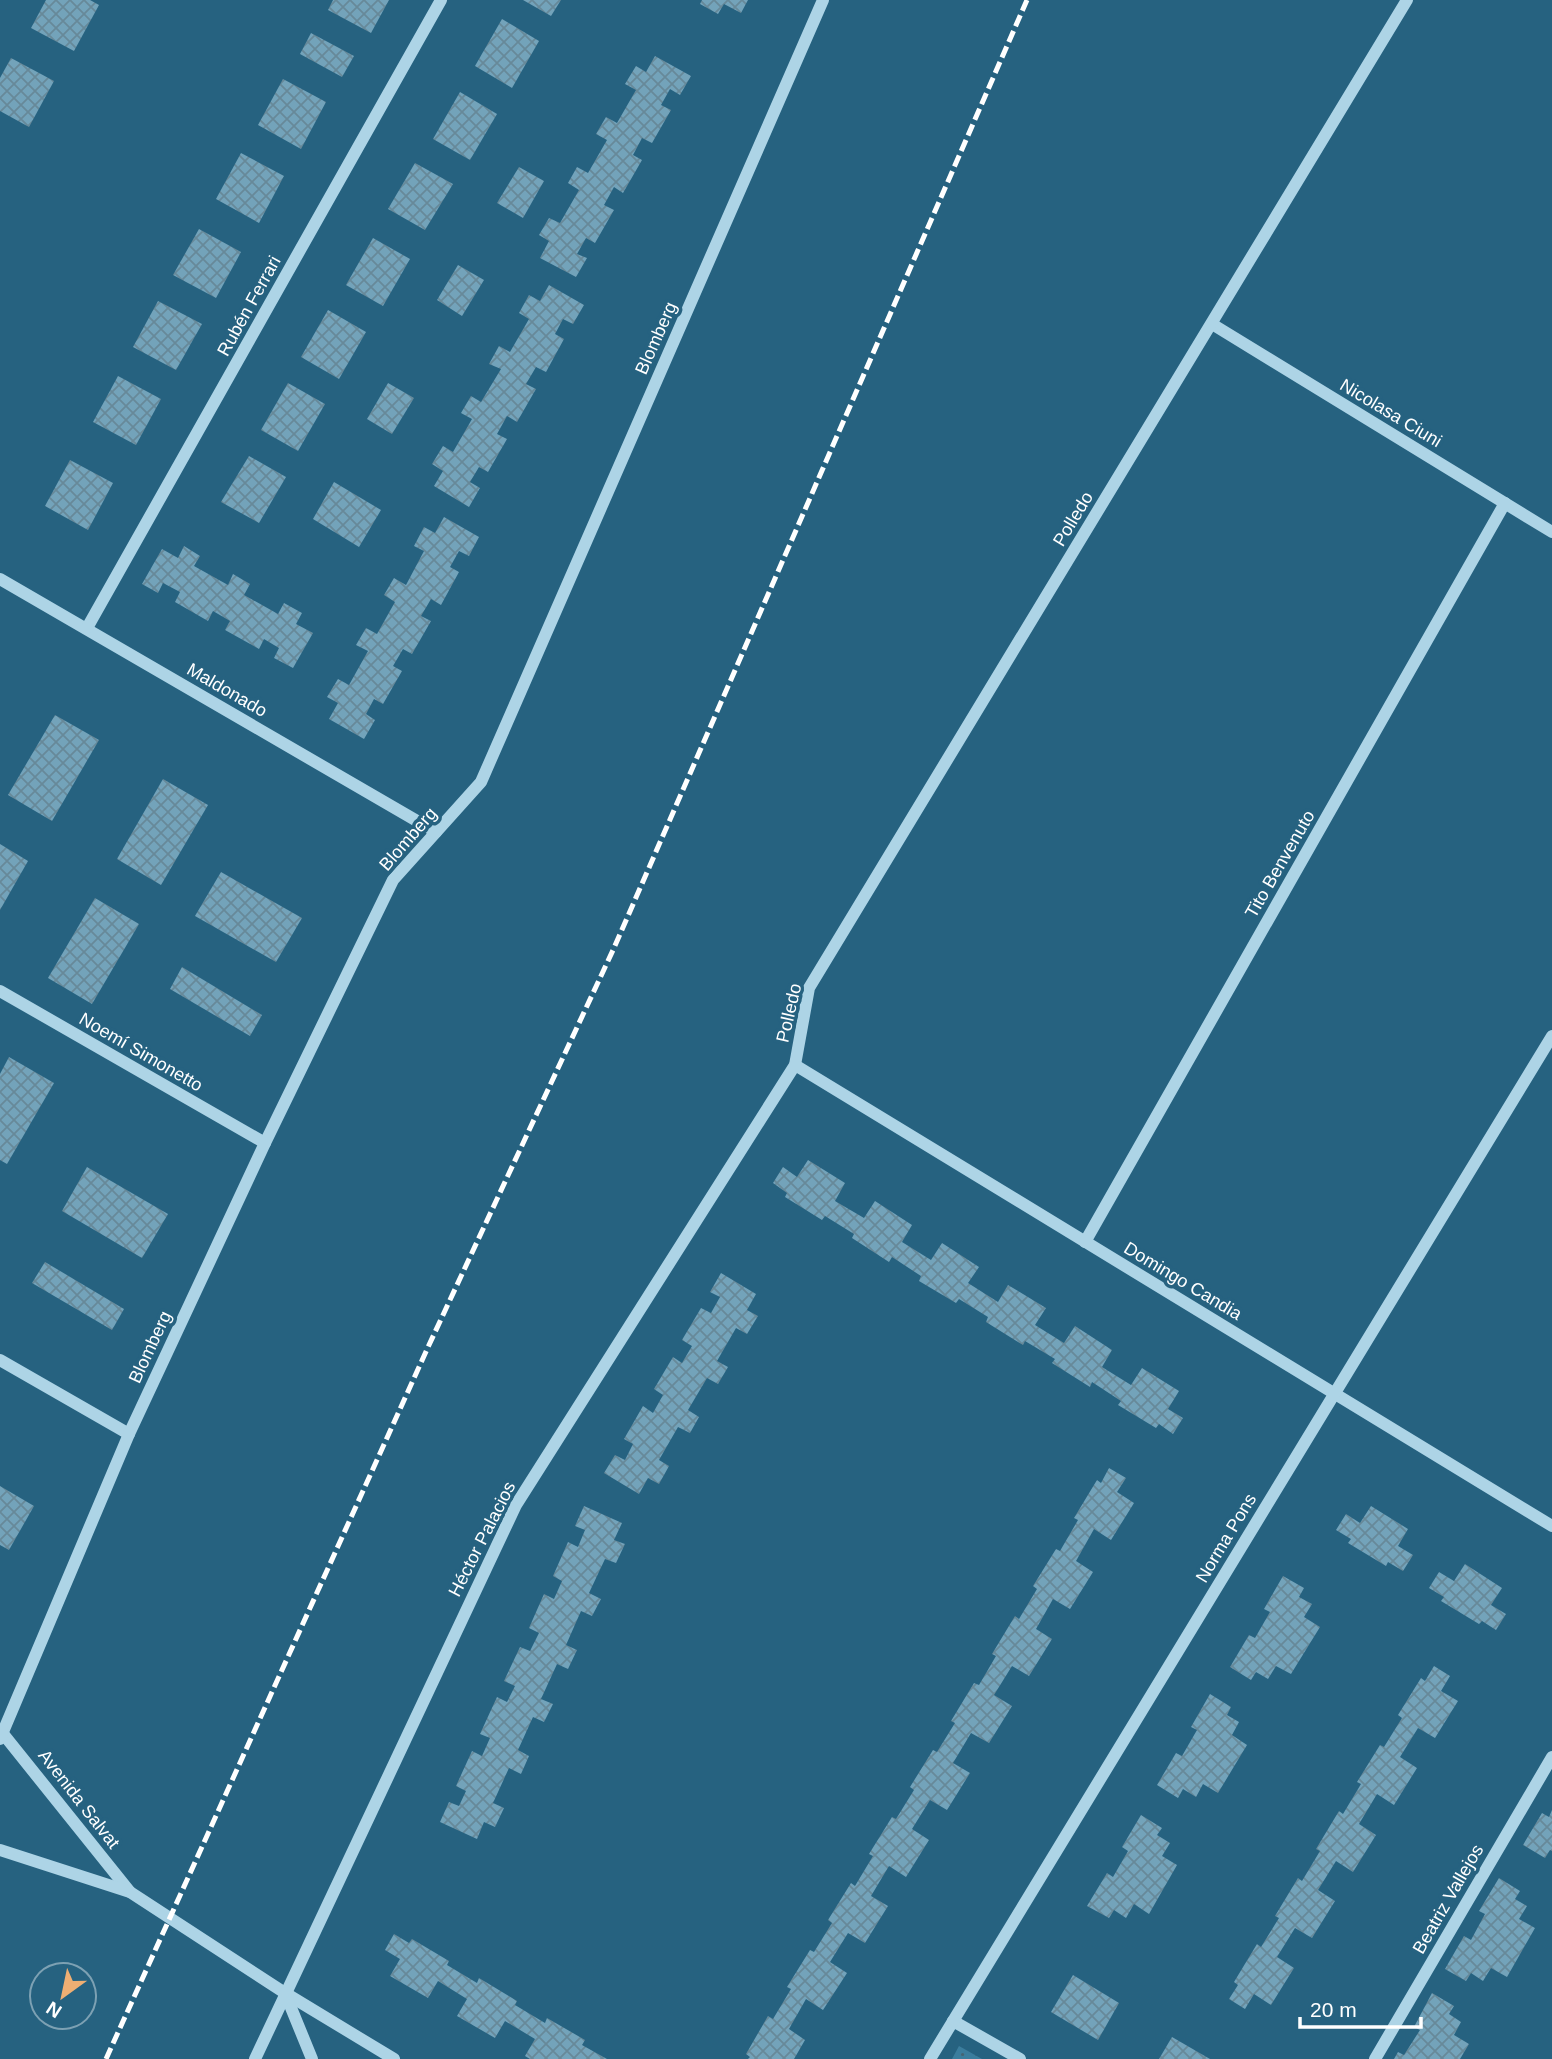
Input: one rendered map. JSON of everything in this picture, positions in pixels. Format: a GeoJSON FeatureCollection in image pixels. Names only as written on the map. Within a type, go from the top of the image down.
{"type":"FeatureCollection","features":[{"type":"Feature","properties":{"kind":"street","name":"Rubén Ferrari"},"geometry":{"type":"LineString","coordinates":[[87,628],[441,0]]}},
{"type":"Feature","properties":{"kind":"street","name":"Blomberg"},"geometry":{"type":"LineString","coordinates":[[1,1733],[129,1434],[265,1143],[393,880],[481,782],[823,0]]}},
{"type":"Feature","properties":{"kind":"street","name":"Polledo"},"geometry":{"type":"LineString","coordinates":[[795,1065],[809,988],[1407,0]]}},
{"type":"Feature","properties":{"kind":"street","name":"Nicolasa Ciuni"},"geometry":{"type":"LineString","coordinates":[[1212,324],[1552,532]]}},
{"type":"Feature","properties":{"kind":"street","name":"Tito Benvenuto"},"geometry":{"type":"LineString","coordinates":[[1085,1242],[1505,503]]}},
{"type":"Feature","properties":{"kind":"street","name":"Maldonado"},"geometry":{"type":"LineString","coordinates":[[0,579],[436,832]]}},
{"type":"Feature","properties":{"kind":"street","name":"Noemí Simonetto"},"geometry":{"type":"LineString","coordinates":[[0,991],[265,1143]]}},
{"type":"Feature","properties":{"kind":"street","name":"Norma Pons"},"geometry":{"type":"LineString","coordinates":[[930,2059],[1552,1036]]}},
{"type":"Feature","properties":{"kind":"street","name":"Domingo Candia"},"geometry":{"type":"LineString","coordinates":[[795,1065],[1552,1526]]}},
{"type":"Feature","properties":{"kind":"street","name":"Héctor Palacios"},"geometry":{"type":"LineString","coordinates":[[255,2059],[516,1505],[795,1065]]}},
{"type":"Feature","properties":{"kind":"street"},"geometry":{"type":"LineString","coordinates":[[0,1360],[129,1434]]}},
{"type":"Feature","properties":{"kind":"street","name":"Avenida Salvat"},"geometry":{"type":"LineString","coordinates":[[1,1733],[130,1892]]}},
{"type":"Feature","properties":{"kind":"street","name":"Beatriz Vallejos"},"geometry":{"type":"LineString","coordinates":[[1375,2059],[1552,1757]]}},
{"type":"Feature","properties":{"kind":"street","name":"Avenida Salvat"},"geometry":{"type":"LineString","coordinates":[[0,1850],[130,1892],[285,1993],[394,2059]]}},
{"type":"Feature","properties":{"kind":"street"},"geometry":{"type":"LineString","coordinates":[[285,1993],[312,2059]]}},
{"type":"Feature","properties":{"kind":"street"},"geometry":{"type":"LineString","coordinates":[[953,2021],[1020,2059]]}},
{"type":"Feature","properties":{"kind":"shaded area"},"geometry":{"type":"Polygon","coordinates":[[[959,2046],[982,2059],[952,2059],[959,2046]]]}},
{"type":"Feature","properties":{"kind":"building"},"geometry":{"type":"Polygon","coordinates":[[[46,0],[90,0],[99,5],[74,51],[31,28],[46,0]]]}},
{"type":"Feature","properties":{"kind":"building"},"geometry":{"type":"Polygon","coordinates":[[[333,0],[389,0],[371,33],[328,10],[333,0]]]}},
{"type":"Feature","properties":{"kind":"building"},"geometry":{"type":"Polygon","coordinates":[[[523,0],[561,0],[551,16],[523,0]]]}},
{"type":"Feature","properties":{"kind":"building"},"geometry":{"type":"Polygon","coordinates":[[[702,0],[748,0],[741,13],[724,4],[718,14],[700,4],[702,0]]]}},
{"type":"Feature","properties":{"kind":"building"},"geometry":{"type":"Polygon","coordinates":[[[502,19],[539,41],[512,88],[475,66],[502,19]]]}},
{"type":"Feature","properties":{"kind":"building"},"geometry":{"type":"Polygon","coordinates":[[[311,33],[354,56],[342,77],[300,54],[311,33]]]}},
{"type":"Feature","properties":{"kind":"building"},"geometry":{"type":"Polygon","coordinates":[[[655,56],[691,76],[680,95],[670,89],[661,105],[671,110],[652,143],[642,138],[633,155],[642,160],[623,193],[614,187],[604,205],[614,210],[595,243],[586,238],[577,254],[587,258],[576,277],[540,258],[549,241],[539,235],[549,218],[560,223],[579,190],[568,183],[577,167],[588,173],[607,140],[596,134],[606,117],[617,123],[636,90],[625,84],[636,66],[646,72],[655,56]]]}},
{"type":"Feature","properties":{"kind":"building"},"geometry":{"type":"Polygon","coordinates":[[[11,58],[54,81],[29,127],[0,111],[0,78],[11,58]]]}},
{"type":"Feature","properties":{"kind":"building"},"geometry":{"type":"Polygon","coordinates":[[[283,79],[326,102],[301,149],[258,125],[283,79]]]}},
{"type":"Feature","properties":{"kind":"building"},"geometry":{"type":"Polygon","coordinates":[[[460,92],[497,114],[470,160],[433,139],[460,92]]]}},
{"type":"Feature","properties":{"kind":"building"},"geometry":{"type":"Polygon","coordinates":[[[241,153],[284,176],[259,223],[216,199],[241,153]]]}},
{"type":"Feature","properties":{"kind":"building"},"geometry":{"type":"Polygon","coordinates":[[[415,163],[453,184],[425,230],[388,209],[415,163]]]}},
{"type":"Feature","properties":{"kind":"building"},"geometry":{"type":"Polygon","coordinates":[[[519,167],[544,181],[523,218],[497,203],[519,167]]]}},
{"type":"Feature","properties":{"kind":"building"},"geometry":{"type":"Polygon","coordinates":[[[199,229],[241,252],[216,298],[173,275],[199,229]]]}},
{"type":"Feature","properties":{"kind":"building"},"geometry":{"type":"Polygon","coordinates":[[[373,238],[410,259],[383,306],[346,285],[373,238]]]}},
{"type":"Feature","properties":{"kind":"building"},"geometry":{"type":"Polygon","coordinates":[[[458,265],[484,280],[462,316],[437,300],[458,265]]]}},
{"type":"Feature","properties":{"kind":"building"},"geometry":{"type":"Polygon","coordinates":[[[549,285],[584,305],[573,324],[563,319],[555,334],[564,339],[546,372],[536,367],[526,384],[536,389],[517,422],[507,416],[497,434],[507,439],[488,472],[479,467],[470,482],[480,488],[469,507],[434,486],[443,471],[432,464],[443,446],[453,452],[472,419],[461,413],[471,396],[481,402],[501,369],[489,364],[499,346],[510,352],[529,319],[519,313],[529,295],[540,301],[549,285]]]}},
{"type":"Feature","properties":{"kind":"building"},"geometry":{"type":"Polygon","coordinates":[[[158,301],[202,324],[176,370],[133,347],[158,301]]]}},
{"type":"Feature","properties":{"kind":"building"},"geometry":{"type":"Polygon","coordinates":[[[328,310],[366,332],[339,379],[301,357],[328,310]]]}},
{"type":"Feature","properties":{"kind":"building"},"geometry":{"type":"Polygon","coordinates":[[[118,376],[161,399],[136,445],[93,422],[118,376]]]}},
{"type":"Feature","properties":{"kind":"building"},"geometry":{"type":"Polygon","coordinates":[[[288,383],[325,404],[298,451],[261,430],[288,383]]]}},
{"type":"Feature","properties":{"kind":"building"},"geometry":{"type":"Polygon","coordinates":[[[388,383],[414,398],[392,434],[367,419],[388,383]]]}},
{"type":"Feature","properties":{"kind":"building"},"geometry":{"type":"Polygon","coordinates":[[[249,456],[286,477],[259,523],[221,502],[249,456]]]}},
{"type":"Feature","properties":{"kind":"building"},"geometry":{"type":"Polygon","coordinates":[[[70,460],[113,483],[88,530],[45,506],[70,460]]]}},
{"type":"Feature","properties":{"kind":"building"},"geometry":{"type":"Polygon","coordinates":[[[334,482],[381,510],[359,547],[313,519],[334,482]]]}},
{"type":"Feature","properties":{"kind":"building"},"geometry":{"type":"Polygon","coordinates":[[[444,517],[479,537],[469,556],[459,551],[450,567],[459,572],[441,605],[431,599],[421,616],[431,621],[412,654],[403,649],[393,666],[402,671],[383,704],[374,699],[366,714],[375,720],[364,739],[329,719],[338,703],[327,697],[338,679],[349,685],[368,651],[356,645],[366,628],[377,634],[395,602],[384,595],[394,578],[406,585],[424,551],[414,546],[424,527],[435,533],[444,517]]]}},
{"type":"Feature","properties":{"kind":"building"},"geometry":{"type":"Polygon","coordinates":[[[184,546],[200,556],[194,566],[228,585],[233,574],[250,584],[244,595],[278,614],[284,603],[302,613],[296,624],[313,633],[293,668],[274,658],[279,648],[264,639],[259,649],[225,630],[230,621],[213,611],[208,621],[175,602],[180,592],[163,583],[158,593],[142,584],[162,549],[178,558],[184,546]]]}},
{"type":"Feature","properties":{"kind":"building"},"geometry":{"type":"Polygon","coordinates":[[[55,715],[99,740],[52,821],[8,795],[55,715]]]}},
{"type":"Feature","properties":{"kind":"building"},"geometry":{"type":"Polygon","coordinates":[[[163,779],[208,805],[161,885],[117,859],[163,779]]]}},
{"type":"Feature","properties":{"kind":"building"},"geometry":{"type":"Polygon","coordinates":[[[0,844],[28,861],[0,910],[0,844]]]}},
{"type":"Feature","properties":{"kind":"building"},"geometry":{"type":"Polygon","coordinates":[[[221,872],[302,918],[276,962],[195,916],[221,872]]]}},
{"type":"Feature","properties":{"kind":"building"},"geometry":{"type":"Polygon","coordinates":[[[95,898],[139,924],[92,1004],[48,978],[95,898]]]}},
{"type":"Feature","properties":{"kind":"building"},"geometry":{"type":"Polygon","coordinates":[[[182,967],[262,1015],[250,1036],[170,989],[182,967]]]}},
{"type":"Feature","properties":{"kind":"building"},"geometry":{"type":"Polygon","coordinates":[[[9,1057],[54,1083],[7,1164],[0,1160],[0,1074],[9,1057]]]}},
{"type":"Feature","properties":{"kind":"building"},"geometry":{"type":"Polygon","coordinates":[[[808,1160],[845,1183],[835,1201],[864,1218],[875,1201],[912,1225],[902,1242],[931,1260],[942,1243],[979,1267],[968,1283],[998,1302],[1008,1285],[1046,1308],[1035,1325],[1064,1343],[1075,1326],[1112,1350],[1102,1367],[1131,1385],[1142,1368],[1179,1391],[1168,1409],[1183,1418],[1173,1434],[1159,1424],[1156,1428],[1118,1405],[1121,1401],[1092,1382],[1090,1387],[1052,1363],[1055,1359],[1025,1341],[1023,1345],[986,1322],[988,1317],[959,1299],[956,1303],[919,1281],[921,1276],[892,1257],[889,1262],[852,1238],[854,1234],[825,1216],[822,1220],[785,1197],[787,1193],[773,1183],[783,1167],[797,1177],[808,1160]]]}},
{"type":"Feature","properties":{"kind":"building"},"geometry":{"type":"Polygon","coordinates":[[[87,1167],[168,1214],[142,1258],[62,1211],[87,1167]]]}},
{"type":"Feature","properties":{"kind":"building"},"geometry":{"type":"Polygon","coordinates":[[[45,1262],[124,1309],[112,1330],[32,1283],[45,1262]]]}},
{"type":"Feature","properties":{"kind":"building"},"geometry":{"type":"Polygon","coordinates":[[[721,1273],[756,1294],[747,1310],[758,1316],[747,1334],[736,1328],[717,1361],[728,1367],[718,1384],[707,1378],[688,1410],[699,1417],[690,1433],[678,1427],[659,1460],[669,1466],[659,1484],[648,1478],[639,1494],[604,1473],[615,1455],[625,1460],[633,1444],[624,1439],[643,1406],[653,1413],[663,1395],[654,1389],[673,1357],[682,1363],[692,1346],[682,1340],[701,1308],[711,1313],[720,1297],[710,1292],[721,1273]]]}},
{"type":"Feature","properties":{"kind":"building"},"geometry":{"type":"Polygon","coordinates":[[[1109,1468],[1126,1478],[1117,1492],[1134,1503],[1111,1540],[1094,1529],[1076,1561],[1093,1572],[1070,1609],[1053,1599],[1036,1629],[1052,1639],[1029,1676],[1012,1666],[994,1695],[1012,1706],[989,1743],[971,1733],[953,1763],[970,1773],[947,1810],[930,1800],[912,1829],[929,1840],[906,1877],[889,1866],[871,1896],[888,1906],[865,1943],[848,1933],[830,1962],[847,1973],[823,2010],[806,1999],[789,2029],[805,2040],[794,2059],[748,2059],[750,2057],[746,2054],[768,2016],[773,2019],[791,1989],[787,1987],[810,1950],[814,1952],[832,1923],[828,1920],[851,1883],[855,1886],[873,1856],[869,1854],[892,1817],[896,1819],[914,1790],[910,1787],[933,1750],[937,1752],[955,1723],[951,1721],[974,1683],[979,1685],[996,1656],[992,1654],[1015,1616],[1019,1619],[1037,1589],[1033,1586],[1056,1549],[1060,1551],[1078,1520],[1074,1518],[1097,1480],[1101,1483],[1109,1468]]]}},
{"type":"Feature","properties":{"kind":"building"},"geometry":{"type":"Polygon","coordinates":[[[0,1486],[34,1506],[9,1550],[0,1545],[0,1486]]]}},
{"type":"Feature","properties":{"kind":"building"},"geometry":{"type":"Polygon","coordinates":[[[584,1506],[622,1523],[614,1540],[625,1544],[616,1563],[605,1559],[589,1593],[601,1599],[592,1616],[581,1611],[566,1645],[577,1650],[568,1669],[557,1664],[541,1699],[553,1704],[544,1722],[533,1717],[518,1750],[529,1756],[521,1774],[509,1768],[493,1803],[504,1808],[495,1827],[484,1822],[477,1839],[440,1822],[449,1802],[459,1806],[466,1791],[456,1786],[472,1751],[482,1756],[490,1738],[480,1734],[497,1697],[507,1702],[515,1686],[504,1681],[520,1647],[530,1651],[539,1633],[529,1628],[544,1594],[554,1599],[562,1581],[553,1576],[568,1542],[578,1547],[585,1530],[575,1526],[584,1506]]]}},
{"type":"Feature","properties":{"kind":"building"},"geometry":{"type":"Polygon","coordinates":[[[1371,1506],[1408,1529],[1398,1546],[1413,1555],[1403,1571],[1388,1562],[1386,1566],[1348,1543],[1351,1539],[1336,1530],[1346,1514],[1360,1523],[1371,1506]]]}},
{"type":"Feature","properties":{"kind":"building"},"geometry":{"type":"Polygon","coordinates":[[[1465,1564],[1502,1588],[1491,1605],[1506,1614],[1496,1630],[1482,1621],[1479,1624],[1441,1601],[1444,1597],[1429,1588],[1439,1572],[1454,1581],[1465,1564]]]}},
{"type":"Feature","properties":{"kind":"building"},"geometry":{"type":"Polygon","coordinates":[[[1283,1576],[1304,1588],[1299,1597],[1312,1604],[1304,1617],[1320,1627],[1291,1674],[1276,1666],[1268,1679],[1256,1672],[1251,1680],[1230,1667],[1249,1635],[1255,1638],[1270,1612],[1264,1609],[1283,1576]]]}},
{"type":"Feature","properties":{"kind":"building"},"geometry":{"type":"Polygon","coordinates":[[[1434,1666],[1450,1676],[1441,1691],[1458,1701],[1435,1738],[1418,1728],[1400,1757],[1417,1768],[1394,1805],[1377,1794],[1359,1824],[1376,1835],[1353,1872],[1336,1861],[1318,1890],[1335,1901],[1312,1938],[1295,1928],[1277,1957],[1294,1968],[1271,2005],[1254,1994],[1245,2009],[1229,1999],[1238,1985],[1234,1982],[1257,1944],[1261,1947],[1279,1918],[1275,1916],[1298,1878],[1302,1881],[1320,1851],[1316,1849],[1339,1811],[1343,1814],[1361,1784],[1357,1782],[1380,1745],[1384,1747],[1402,1718],[1398,1715],[1421,1678],[1425,1681],[1434,1666]]]}},
{"type":"Feature","properties":{"kind":"building"},"geometry":{"type":"Polygon","coordinates":[[[1210,1694],[1231,1707],[1227,1715],[1239,1722],[1232,1735],[1247,1745],[1218,1793],[1203,1784],[1196,1797],[1183,1789],[1178,1798],[1157,1785],[1176,1753],[1182,1756],[1197,1730],[1191,1727],[1210,1694]]]}},
{"type":"Feature","properties":{"kind":"building"},"geometry":{"type":"Polygon","coordinates":[[[1552,1810],[1552,1851],[1550,1850],[1545,1858],[1523,1845],[1542,1813],[1549,1817],[1552,1810]]]}},
{"type":"Feature","properties":{"kind":"building"},"geometry":{"type":"Polygon","coordinates":[[[1141,1815],[1162,1828],[1157,1835],[1170,1843],[1162,1856],[1177,1865],[1149,1914],[1134,1904],[1126,1918],[1114,1910],[1109,1918],[1087,1906],[1107,1873],[1113,1877],[1128,1851],[1122,1847],[1141,1815]]]}},
{"type":"Feature","properties":{"kind":"building"},"geometry":{"type":"Polygon","coordinates":[[[1499,1878],[1520,1891],[1515,1899],[1527,1906],[1519,1919],[1535,1928],[1507,1977],[1491,1968],[1483,1981],[1471,1973],[1466,1981],[1445,1969],[1464,1936],[1471,1940],[1485,1914],[1479,1911],[1499,1878]]]}},
{"type":"Feature","properties":{"kind":"building"},"geometry":{"type":"Polygon","coordinates":[[[394,1934],[409,1943],[412,1939],[449,1961],[447,1965],[477,1983],[479,1978],[517,2001],[515,2005],[545,2023],[547,2018],[585,2040],[582,2045],[607,2059],[530,2059],[525,2056],[535,2039],[505,2021],[495,2038],[457,2016],[467,1999],[438,1981],[428,1998],[390,1976],[400,1959],[385,1950],[394,1934]]]}},
{"type":"Feature","properties":{"kind":"building"},"geometry":{"type":"Polygon","coordinates":[[[1073,1975],[1119,2003],[1098,2040],[1051,2012],[1073,1975]]]}},
{"type":"Feature","properties":{"kind":"building"},"geometry":{"type":"Polygon","coordinates":[[[1432,1993],[1454,2006],[1449,2014],[1461,2022],[1454,2035],[1469,2044],[1460,2059],[1394,2059],[1398,2052],[1404,2055],[1420,2030],[1414,2027],[1432,1993]]]}},
{"type":"Feature","properties":{"kind":"building"},"geometry":{"type":"Polygon","coordinates":[[[1172,2037],[1210,2059],[1159,2059],[1172,2037]]]}},
{"type":"Feature","properties":{"kind":"railway"},"geometry":{"type":"LineString","coordinates":[[106,2059],[429,1345],[614,948],[1027,0]]}}]}
